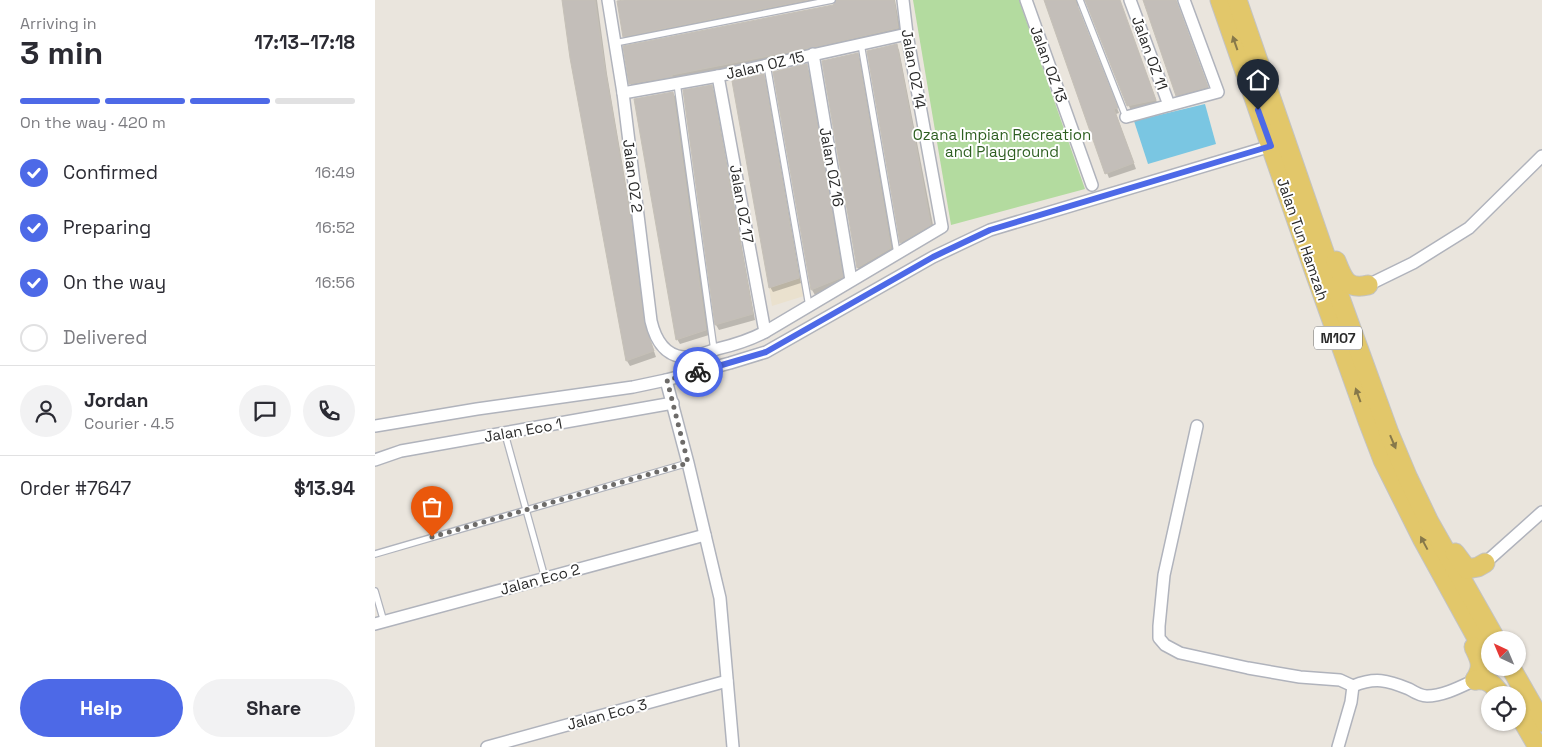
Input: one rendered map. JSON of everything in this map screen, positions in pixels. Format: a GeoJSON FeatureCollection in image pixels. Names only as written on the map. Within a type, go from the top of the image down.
{"type":"FeatureCollection","features":[{"type":"Feature","properties":{"kind":"main road","name":"Jalan Tun Hamzah"},"geometry":{"type":"LineString","coordinates":[[1220,0],[1317,279],[1380,452],[1442,578],[1481,646]]}},
{"type":"Feature","properties":{"kind":"main road","name":"Jalan Tun Hamzah"},"geometry":{"type":"LineString","coordinates":[[1237,0],[1379,407],[1407,476],[1429,522],[1492,631]]}},
{"type":"Feature","properties":{"kind":"main road"},"geometry":{"type":"LineString","coordinates":[[1291,157],[1343,279],[1353,286],[1368,285]]}},
{"type":"Feature","properties":{"kind":"main road"},"geometry":{"type":"LineString","coordinates":[[1368,285],[1358,294],[1353,302],[1352,310],[1379,407]]}},
{"type":"Feature","properties":{"kind":"main road"},"geometry":{"type":"LineString","coordinates":[[1407,476],[1463,565],[1467,569],[1472,569],[1485,563]]}},
{"type":"Feature","properties":{"kind":"main road"},"geometry":{"type":"LineString","coordinates":[[1485,563],[1476,581],[1476,590],[1493,631]]}},
{"type":"Feature","properties":{"kind":"main road"},"geometry":{"type":"LineString","coordinates":[[1442,578],[1478,656],[1481,667],[1475,680]]}},
{"type":"Feature","properties":{"kind":"main road"},"geometry":{"type":"LineString","coordinates":[[1516,676],[1542,722]]}},
{"type":"Feature","properties":{"kind":"main road"},"geometry":{"type":"LineString","coordinates":[[1475,680],[1482,679],[1495,686]]}},
{"type":"Feature","properties":{"kind":"main road"},"geometry":{"type":"LineString","coordinates":[[1526,726],[1538,747]]}},
{"type":"Feature","properties":{"kind":"main road"},"geometry":{"type":"LineString","coordinates":[[1526,731],[1538,747]]}},
{"type":"Feature","properties":{"kind":"street","name":"Jalan OZ 2"},"geometry":{"type":"LineString","coordinates":[[608,0],[623,94],[651,321],[658,341],[665,349],[683,357],[714,350]]}},
{"type":"Feature","properties":{"kind":"street","name":"Jalan OZ 14"},"geometry":{"type":"LineString","coordinates":[[897,253],[943,227],[907,34],[903,0]]}},
{"type":"Feature","properties":{"kind":"street","name":"Jalan OZ 13"},"geometry":{"type":"LineString","coordinates":[[1026,0],[1093,185]]}},
{"type":"Feature","properties":{"kind":"street","name":"Jalan OZ 11"},"geometry":{"type":"LineString","coordinates":[[1130,0],[1169,105]]}},
{"type":"Feature","properties":{"kind":"street"},"geometry":{"type":"LineString","coordinates":[[1126,117],[1218,92],[1184,0]]}},
{"type":"Feature","properties":{"kind":"street","name":"Jalan OZ 15"},"geometry":{"type":"LineString","coordinates":[[623,94],[718,76],[907,34]]}},
{"type":"Feature","properties":{"kind":"street","name":"Jalan OZ 16"},"geometry":{"type":"LineString","coordinates":[[813,54],[851,280]]}},
{"type":"Feature","properties":{"kind":"street","name":"Jalan OZ 17"},"geometry":{"type":"LineString","coordinates":[[718,76],[765,332]]}},
{"type":"Feature","properties":{"kind":"street"},"geometry":{"type":"LineString","coordinates":[[375,426],[477,409],[633,387],[667,380],[766,352],[933,257],[990,230],[1271,146]]}},
{"type":"Feature","properties":{"kind":"street"},"geometry":{"type":"LineString","coordinates":[[1368,285],[1413,263],[1469,228],[1542,156]]}},
{"type":"Feature","properties":{"kind":"street"},"geometry":{"type":"LineString","coordinates":[[714,350],[740,343],[765,332],[897,253]]}},
{"type":"Feature","properties":{"kind":"street"},"geometry":{"type":"LineString","coordinates":[[667,380],[720,598],[733,747]]}},
{"type":"Feature","properties":{"kind":"street","name":"Jalan Eco 1"},"geometry":{"type":"LineString","coordinates":[[375,460],[401,451],[673,403]]}},
{"type":"Feature","properties":{"kind":"street"},"geometry":{"type":"LineString","coordinates":[[1197,426],[1164,575],[1159,638],[1165,645],[1180,654],[1300,677],[1341,680],[1353,686]]}},
{"type":"Feature","properties":{"kind":"street"},"geometry":{"type":"LineString","coordinates":[[1485,563],[1542,512]]}},
{"type":"Feature","properties":{"kind":"street","name":"Jalan Eco 2"},"geometry":{"type":"LineString","coordinates":[[379,623],[705,535]]}},
{"type":"Feature","properties":{"kind":"street","name":"Jalan Eco 3"},"geometry":{"type":"LineString","coordinates":[[487,747],[727,680]]}},
{"type":"Feature","properties":{"kind":"street"},"geometry":{"type":"LineString","coordinates":[[1353,686],[1365,681],[1376,680],[1392,682],[1424,696],[1437,696],[1475,680]]}},
{"type":"Feature","properties":{"kind":"street"},"geometry":{"type":"LineString","coordinates":[[1337,747],[1351,702],[1353,686]]}},
{"type":"Feature","properties":{"kind":"lane"},"geometry":{"type":"LineString","coordinates":[[615,43],[832,0]]}},
{"type":"Feature","properties":{"kind":"lane"},"geometry":{"type":"LineString","coordinates":[[1080,0],[1126,117]]}},
{"type":"Feature","properties":{"kind":"lane"},"geometry":{"type":"LineString","coordinates":[[861,44],[897,253]]}},
{"type":"Feature","properties":{"kind":"lane"},"geometry":{"type":"LineString","coordinates":[[767,65],[809,306]]}},
{"type":"Feature","properties":{"kind":"lane"},"geometry":{"type":"LineString","coordinates":[[677,83],[714,350]]}},
{"type":"Feature","properties":{"kind":"lane"},"geometry":{"type":"LineString","coordinates":[[505,434],[545,578]]}},
{"type":"Feature","properties":{"kind":"lane"},"geometry":{"type":"LineString","coordinates":[[375,554],[688,463]]}},
{"type":"Feature","properties":{"kind":"lane"},"geometry":{"type":"LineString","coordinates":[[375,591],[379,623]]}},
{"type":"Feature","properties":{"kind":"shaded area"},"geometry":{"type":"Polygon","coordinates":[[[801,278],[804,296],[772,306],[769,288],[801,278]]]}},
{"type":"Feature","properties":{"kind":"green space","name":"Ozana Impian Recreation and Playground"},"geometry":{"type":"Polygon","coordinates":[[[913,0],[1019,0],[1085,189],[951,225],[913,0]]]}},
{"type":"Feature","properties":{"kind":"water"},"geometry":{"type":"Polygon","coordinates":[[[1205,104],[1216,144],[1148,164],[1134,121],[1205,104]]]}},
{"type":"Feature","properties":{"kind":"building"},"geometry":{"type":"Polygon","coordinates":[[[562,0],[595,0],[631,220],[644,322],[654,351],[626,361],[570,58],[562,0]]]}},
{"type":"Feature","properties":{"kind":"building"},"geometry":{"type":"Polygon","coordinates":[[[808,0],[623,37],[617,1],[808,0]]]}},
{"type":"Feature","properties":{"kind":"building"},"geometry":{"type":"Polygon","coordinates":[[[837,0],[894,0],[898,28],[820,46],[672,75],[672,77],[629,84],[623,46],[833,5],[837,0]]]}},
{"type":"Feature","properties":{"kind":"building"},"geometry":{"type":"Polygon","coordinates":[[[1044,0],[1075,0],[1118,108],[1114,109],[1134,163],[1105,174],[1044,0]]]}},
{"type":"Feature","properties":{"kind":"building"},"geometry":{"type":"Polygon","coordinates":[[[1085,0],[1120,0],[1156,100],[1127,106],[1085,0]]]}},
{"type":"Feature","properties":{"kind":"building"},"geometry":{"type":"Polygon","coordinates":[[[1143,0],[1176,0],[1208,87],[1176,96],[1143,0]]]}},
{"type":"Feature","properties":{"kind":"building"},"geometry":{"type":"Polygon","coordinates":[[[897,44],[931,225],[900,243],[867,51],[897,44]]]}},
{"type":"Feature","properties":{"kind":"building"},"geometry":{"type":"Polygon","coordinates":[[[858,53],[891,248],[857,268],[822,61],[858,53]]]}},
{"type":"Feature","properties":{"kind":"building"},"geometry":{"type":"Polygon","coordinates":[[[807,64],[843,277],[811,290],[773,72],[807,64]]]}},
{"type":"Feature","properties":{"kind":"building"},"geometry":{"type":"Polygon","coordinates":[[[764,74],[799,278],[769,288],[732,81],[764,74]]]}},
{"type":"Feature","properties":{"kind":"building"},"geometry":{"type":"Polygon","coordinates":[[[712,85],[753,314],[715,325],[683,90],[712,85]]]}},
{"type":"Feature","properties":{"kind":"building"},"geometry":{"type":"Polygon","coordinates":[[[673,92],[706,330],[676,340],[634,99],[673,92]]]}},
{"type":"Feature","properties":{"kind":"way so far"},"geometry":{"type":"LineString","coordinates":[[432,537],[688,463],[667,380],[698,372]]}},
{"type":"Feature","properties":{"kind":"route"},"geometry":{"type":"LineString","coordinates":[[698,372],[766,352],[933,257],[990,230],[1271,146],[1258,110]]}}]}
